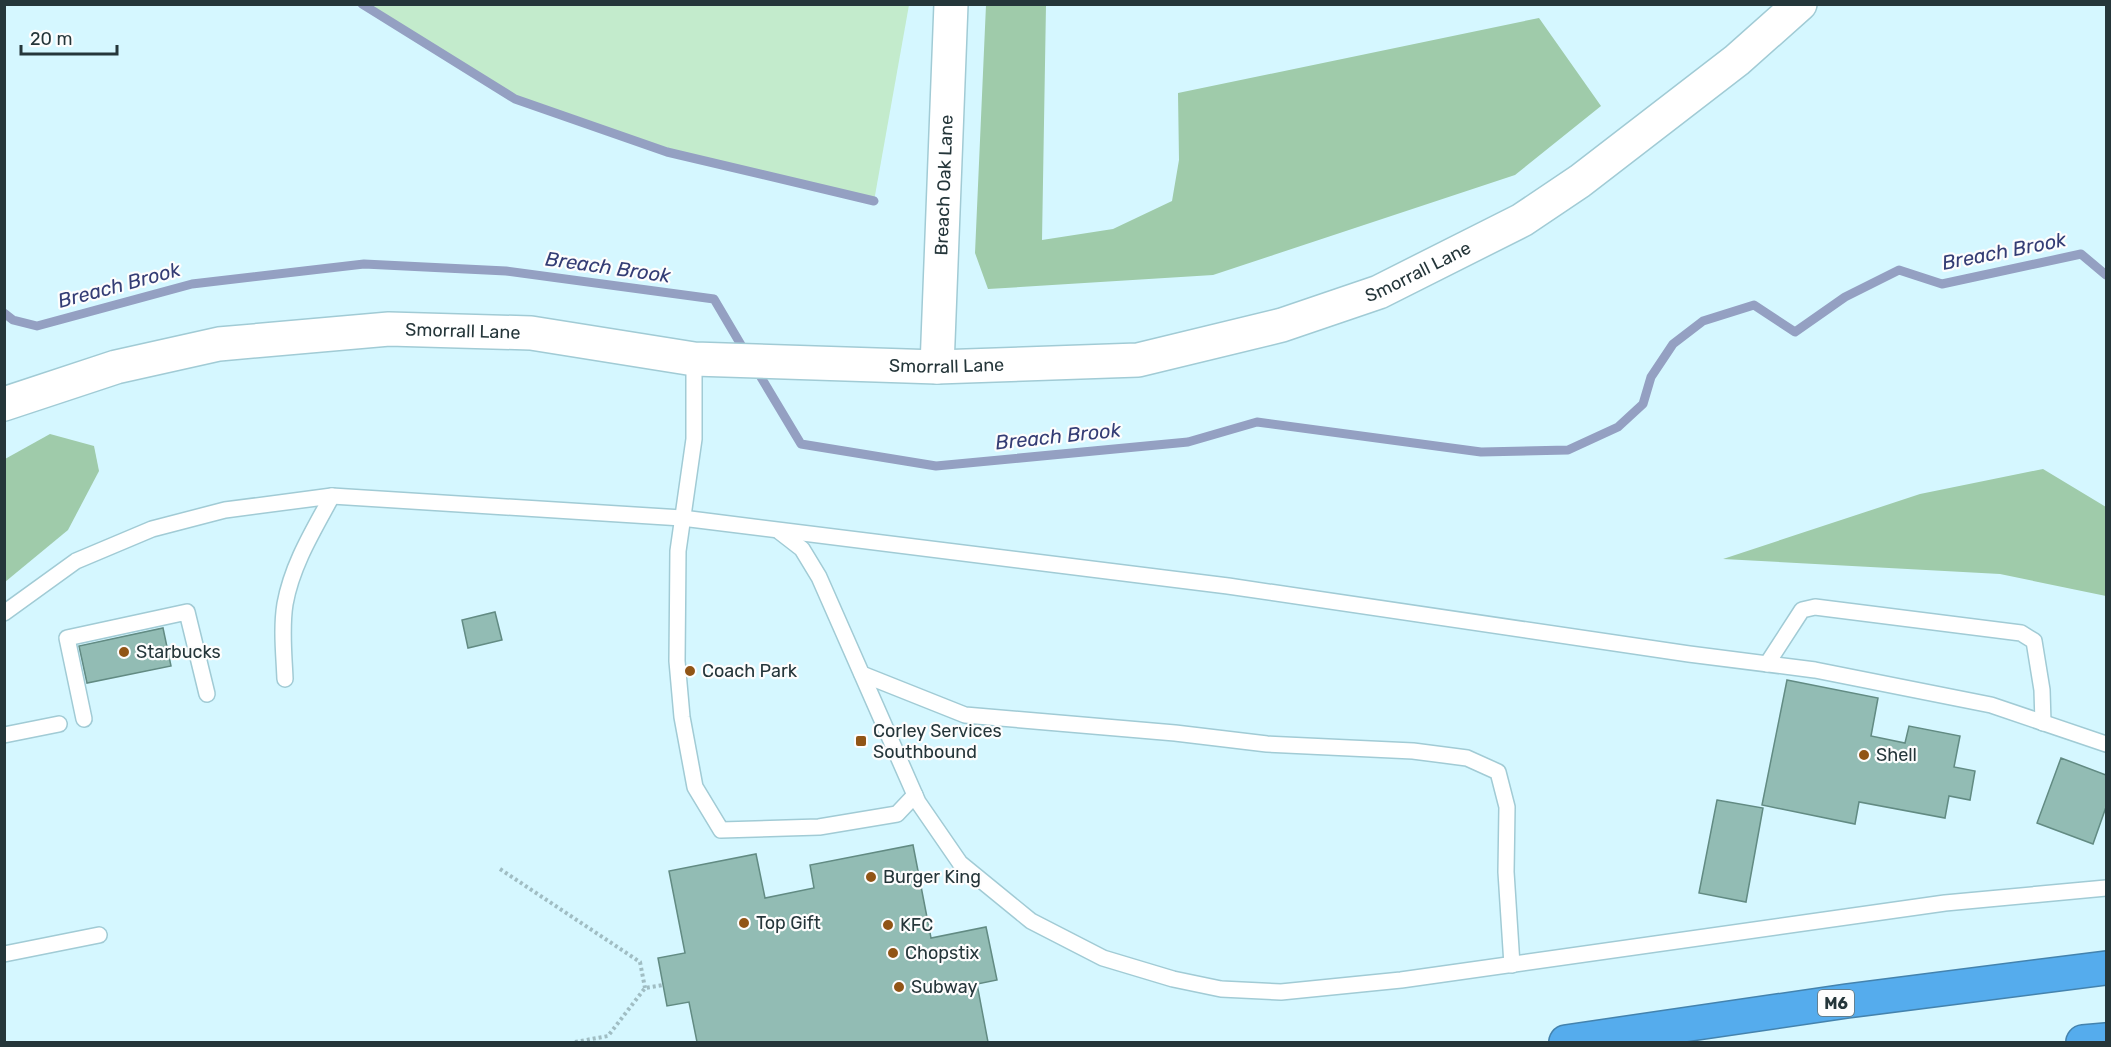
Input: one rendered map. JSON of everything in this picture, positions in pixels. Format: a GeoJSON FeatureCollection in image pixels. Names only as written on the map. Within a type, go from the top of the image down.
{"type":"FeatureCollection","features":[{"type":"Feature","properties":{"kind":"highway","name":"M6"},"geometry":{"type":"LineString","coordinates":[[1566,1042],[1859,999],[2106,968]]}},
{"type":"Feature","properties":{"kind":"highway"},"geometry":{"type":"LineString","coordinates":[[2083,1042],[2106,1040]]}},
{"type":"Feature","properties":{"kind":"street","name":"Breach Oak Lane"},"geometry":{"type":"LineString","coordinates":[[937,367],[951,4]]}},
{"type":"Feature","properties":{"kind":"street","name":"Smorrall Lane"},"geometry":{"type":"LineString","coordinates":[[4,404],[116,367],[219,344],[389,329],[531,333],[709,359],[937,367],[1138,360],[1282,325],[1378,292],[1522,220],[1580,181],[1737,60],[1800,4]]}},
{"type":"Feature","properties":{"kind":"lane"},"geometry":{"type":"LineString","coordinates":[[709,359],[694,439],[678,551],[676,661],[682,717],[695,787],[721,830],[819,826],[897,814],[915,795]]}},
{"type":"Feature","properties":{"kind":"lane"},"geometry":{"type":"LineString","coordinates":[[285,679],[283,635],[285,604],[300,555],[332,496]]}},
{"type":"Feature","properties":{"kind":"lane"},"geometry":{"type":"LineString","coordinates":[[4,613],[76,561],[152,529],[225,510],[332,496],[682,518],[1228,586],[1815,670],[1991,705],[2106,744]]}},
{"type":"Feature","properties":{"kind":"lane"},"geometry":{"type":"LineString","coordinates":[[780,532],[802,549],[819,577],[915,795],[960,863],[1031,921],[1103,958],[1173,980],[1221,989],[1281,992],[1401,980],[1945,903],[2106,888]]}},
{"type":"Feature","properties":{"kind":"lane"},"geometry":{"type":"LineString","coordinates":[[1767,664],[1802,610],[1815,607],[2021,633],[2034,641],[2042,690],[2043,723]]}},
{"type":"Feature","properties":{"kind":"lane"},"geometry":{"type":"LineString","coordinates":[[84,719],[67,638],[187,612],[207,694]]}},
{"type":"Feature","properties":{"kind":"lane"},"geometry":{"type":"LineString","coordinates":[[862,674],[965,715],[1176,733],[1267,744],[1413,751],[1467,758],[1498,772],[1507,807],[1506,872],[1512,964]]}},
{"type":"Feature","properties":{"kind":"lane"},"geometry":{"type":"LineString","coordinates":[[4,735],[59,724]]}},
{"type":"Feature","properties":{"kind":"lane"},"geometry":{"type":"LineString","coordinates":[[4,954],[99,936]]}},
{"type":"Feature","properties":{"kind":"path"},"geometry":{"type":"LineString","coordinates":[[500,869],[640,962],[645,988]]}},
{"type":"Feature","properties":{"kind":"path"},"geometry":{"type":"LineString","coordinates":[[575,1042],[608,1036],[645,988],[663,985]]}},
{"type":"Feature","properties":{"kind":"green space"},"geometry":{"type":"Polygon","coordinates":[[[362,5],[909,5],[874,201],[658,149],[515,99],[362,5]]]}},
{"type":"Feature","properties":{"kind":"green space"},"geometry":{"type":"Polygon","coordinates":[[[986,5],[1046,5],[1042,240],[1113,229],[1172,201],[1179,160],[1178,93],[1539,18],[1601,106],[1515,175],[1213,275],[988,289],[975,253],[986,5]]]}},
{"type":"Feature","properties":{"kind":"green space"},"geometry":{"type":"Polygon","coordinates":[[[50,434],[94,446],[99,471],[68,530],[5,582],[5,459],[50,434]]]}},
{"type":"Feature","properties":{"kind":"green space"},"geometry":{"type":"Polygon","coordinates":[[[2043,469],[2106,507],[2106,596],[2000,574],[1723,559],[1920,494],[2043,469]]]}},
{"type":"Feature","properties":{"kind":"building"},"geometry":{"type":"Polygon","coordinates":[[[495,612],[502,640],[468,648],[462,620],[495,612]]]}},
{"type":"Feature","properties":{"kind":"building","name":"Starbucks"},"geometry":{"type":"Polygon","coordinates":[[[163,628],[171,666],[87,683],[79,646],[163,628]]]}},
{"type":"Feature","properties":{"kind":"building","name":"Shell"},"geometry":{"type":"Polygon","coordinates":[[[1787,680],[1878,698],[1871,736],[1905,743],[1909,726],[1960,736],[1954,767],[1975,771],[1970,800],[1949,796],[1945,818],[1859,802],[1855,824],[1762,805],[1787,680]]]}},
{"type":"Feature","properties":{"kind":"building"},"geometry":{"type":"Polygon","coordinates":[[[2061,758],[2106,775],[2106,807],[2093,844],[2037,823],[2061,758]]]}},
{"type":"Feature","properties":{"kind":"building"},"geometry":{"type":"Polygon","coordinates":[[[1717,800],[1763,808],[1746,902],[1699,893],[1717,800]]]}},
{"type":"Feature","properties":{"kind":"building"},"geometry":{"type":"Polygon","coordinates":[[[913,845],[931,938],[986,927],[997,980],[977,984],[988,1042],[697,1042],[689,1002],[667,1006],[658,958],[685,953],[669,871],[756,854],[765,898],[814,888],[810,865],[913,845]]]}},
{"type":"Feature","properties":{"kind":"waterway"},"geometry":{"type":"LineString","coordinates":[[362,4],[515,99],[667,152],[874,201]]}},
{"type":"Feature","properties":{"kind":"waterway","name":"Breach Brook"},"geometry":{"type":"LineString","coordinates":[[756,369],[801,444],[936,466],[1188,442],[1257,422],[1481,452],[1568,450],[1618,427],[1643,404],[1651,377],[1673,344],[1703,321],[1754,305],[1795,332],[1845,297],[1899,270],[1942,284],[2081,254],[2106,275]]}},
{"type":"Feature","properties":{"kind":"waterway","name":"Breach Brook"},"geometry":{"type":"LineString","coordinates":[[4,313],[13,320],[37,326],[192,284],[364,264],[506,271],[714,299],[747,355]]}},
{"type":"Feature","properties":{"kind":"place","name":"Starbucks"},"geometry":{"type":"Point","coordinates":[124,652]}},
{"type":"Feature","properties":{"kind":"place","name":"Coach Park"},"geometry":{"type":"Point","coordinates":[690,671]}},
{"type":"Feature","properties":{"kind":"place","name":"Corley Services Southbound"},"geometry":{"type":"Point","coordinates":[861,741]}},
{"type":"Feature","properties":{"kind":"place","name":"Shell"},"geometry":{"type":"Point","coordinates":[1864,755]}},
{"type":"Feature","properties":{"kind":"place","name":"Burger King"},"geometry":{"type":"Point","coordinates":[871,877]}},
{"type":"Feature","properties":{"kind":"place","name":"Top Gift"},"geometry":{"type":"Point","coordinates":[744,923]}},
{"type":"Feature","properties":{"kind":"place","name":"KFC"},"geometry":{"type":"Point","coordinates":[888,925]}},
{"type":"Feature","properties":{"kind":"place","name":"Chopstix"},"geometry":{"type":"Point","coordinates":[893,953]}},
{"type":"Feature","properties":{"kind":"place","name":"Subway"},"geometry":{"type":"Point","coordinates":[899,987]}}]}
